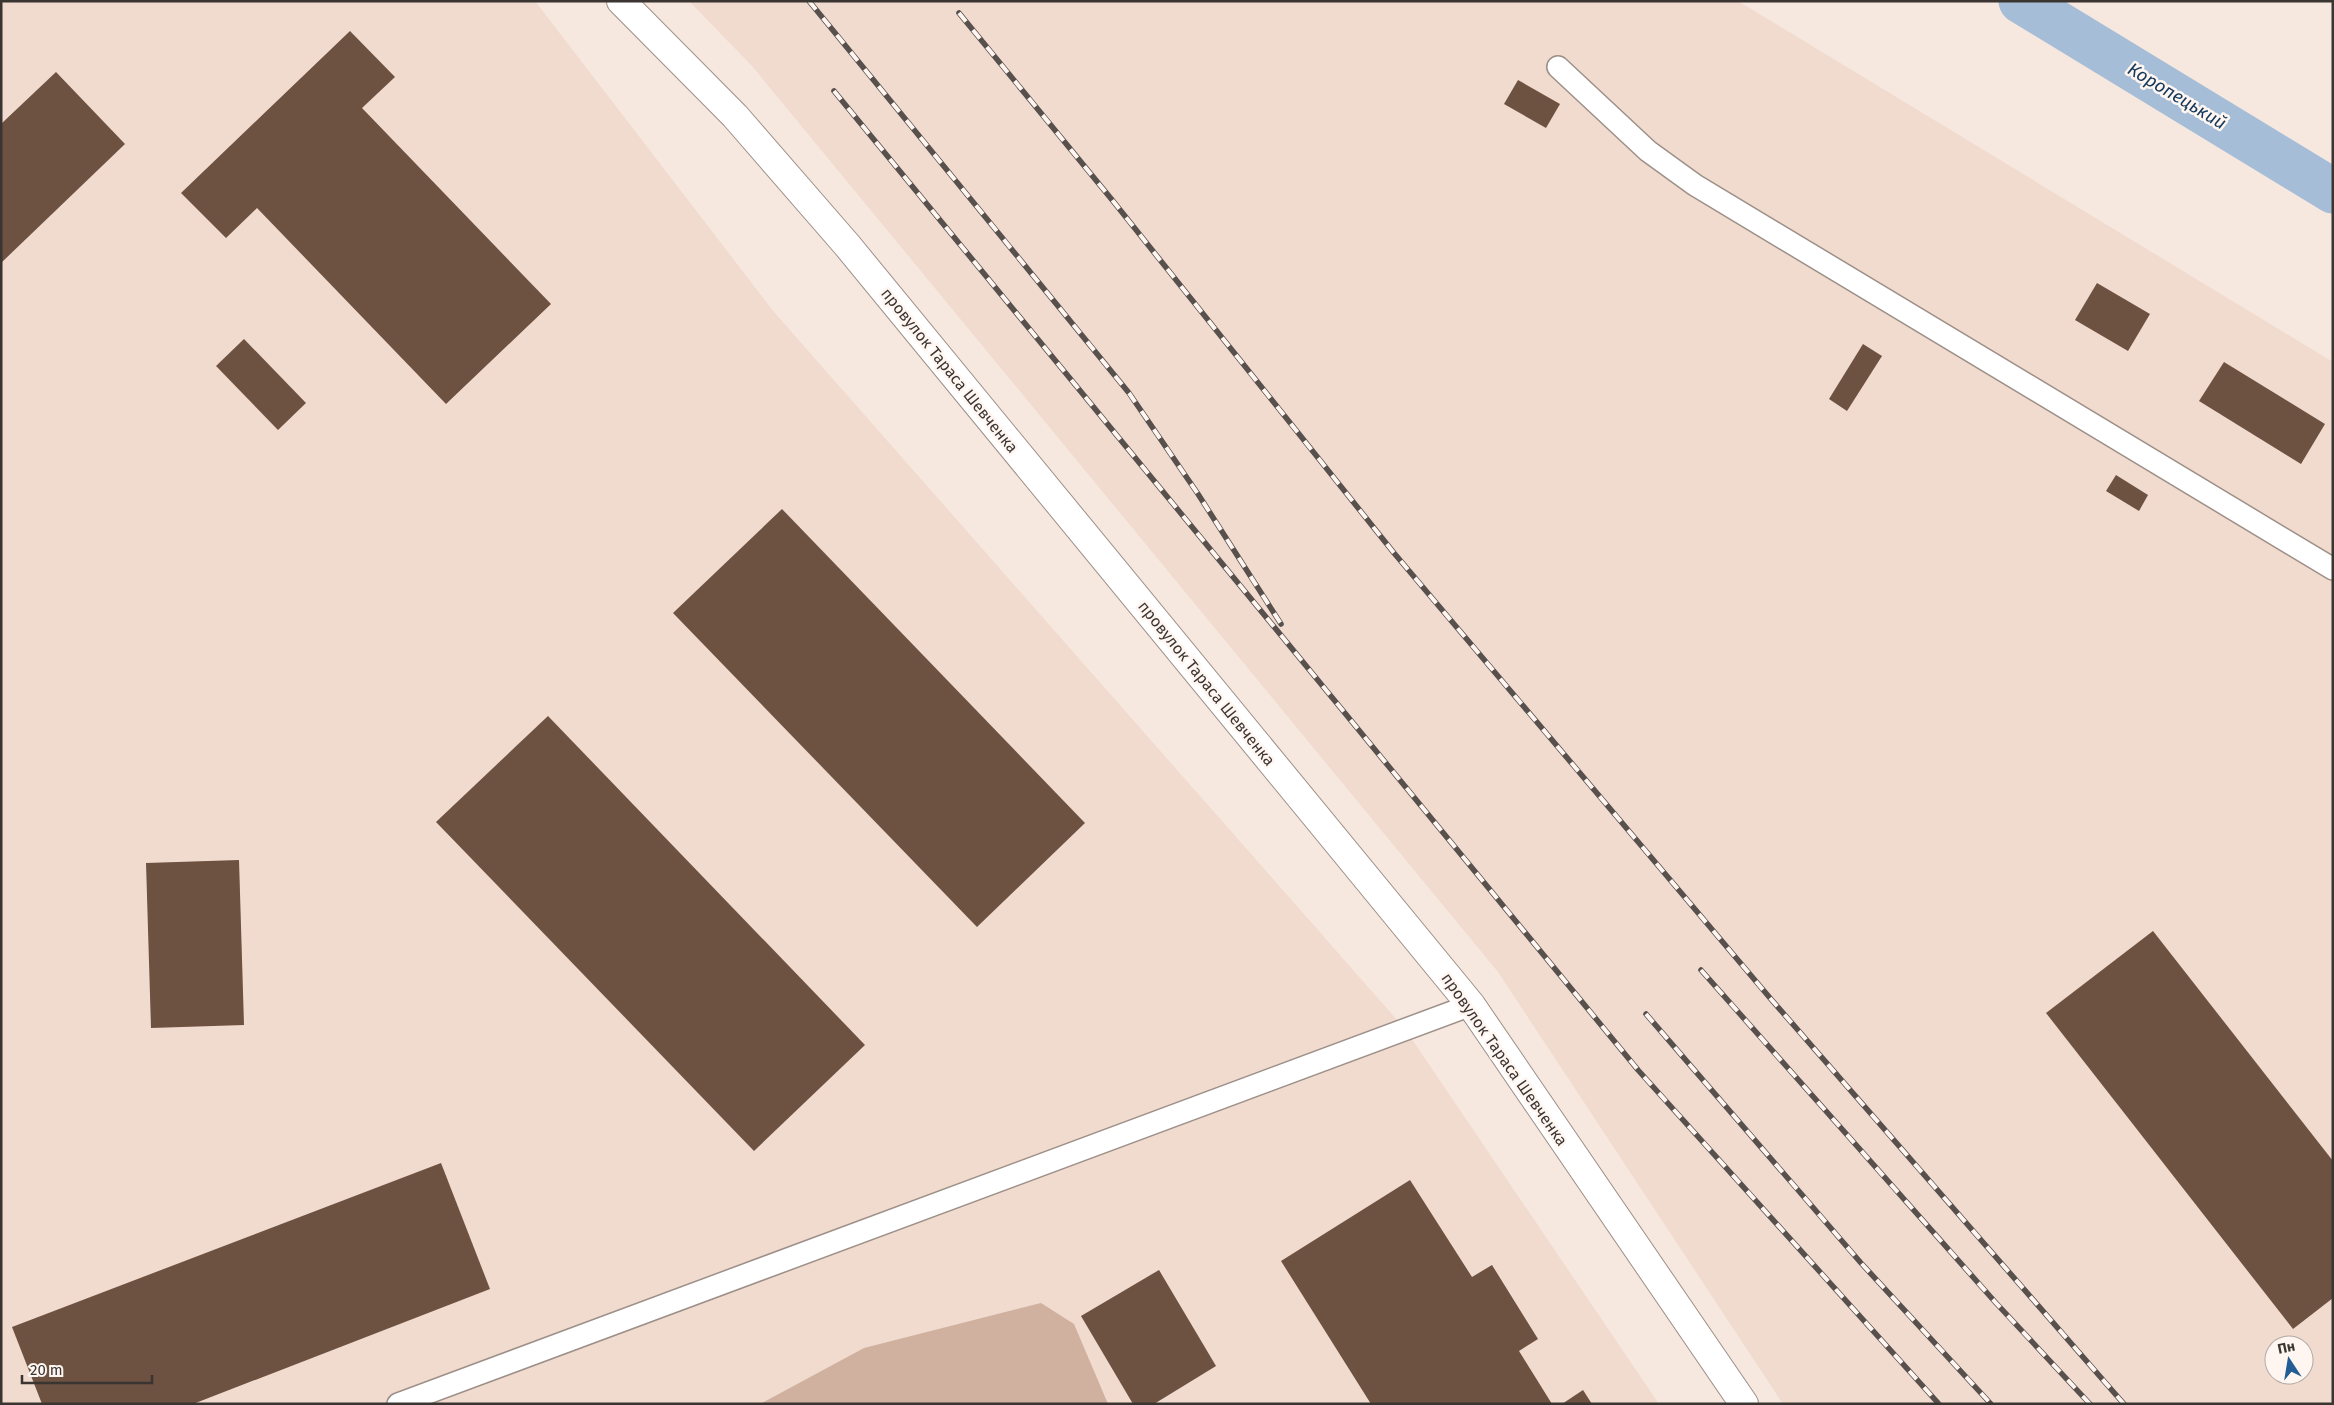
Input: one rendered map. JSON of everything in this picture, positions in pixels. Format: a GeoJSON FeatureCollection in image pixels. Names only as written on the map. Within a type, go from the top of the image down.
{"type":"FeatureCollection","features":[{"type":"Feature","properties":{"kind":"street","name":"провулок Тараса Шевченка"},"geometry":{"type":"LineString","coordinates":[[621,1],[735,116],[847,245],[1471,1005],[1744,1404]]}},
{"type":"Feature","properties":{"kind":"lane"},"geometry":{"type":"LineString","coordinates":[[1558,67],[1648,151],[1695,185],[2333,569]]}},
{"type":"Feature","properties":{"kind":"lane"},"geometry":{"type":"LineString","coordinates":[[398,1404],[1471,1005]]}},
{"type":"Feature","properties":{"kind":"shaded area"},"geometry":{"type":"Polygon","coordinates":[[[1,1],[535,1],[774,312],[1405,1029],[1659,1404],[1,1404],[1,1]]]}},
{"type":"Feature","properties":{"kind":"shaded area"},"geometry":{"type":"Polygon","coordinates":[[[689,1],[1738,1],[2333,362],[2333,1404],[1783,1404],[1498,972],[752,66],[689,1]]]}},
{"type":"Feature","properties":{"kind":"shaded area"},"geometry":{"type":"Polygon","coordinates":[[[1041,1303],[1074,1324],[1108,1404],[760,1404],[864,1348],[1041,1303]]]}},
{"type":"Feature","properties":{"kind":"building"},"geometry":{"type":"Polygon","coordinates":[[[350,31],[395,77],[362,108],[551,304],[446,404],[257,208],[226,238],[181,193],[350,31]]]}},
{"type":"Feature","properties":{"kind":"building"},"geometry":{"type":"Polygon","coordinates":[[[56,72],[125,144],[1,263],[1,124],[56,72]]]}},
{"type":"Feature","properties":{"kind":"building"},"geometry":{"type":"Polygon","coordinates":[[[1518,80],[1560,104],[1546,128],[1504,104],[1518,80]]]}},
{"type":"Feature","properties":{"kind":"building"},"geometry":{"type":"Polygon","coordinates":[[[2097,283],[2150,314],[2128,351],[2075,320],[2097,283]]]}},
{"type":"Feature","properties":{"kind":"building"},"geometry":{"type":"Polygon","coordinates":[[[244,339],[306,403],[278,430],[216,366],[244,339]]]}},
{"type":"Feature","properties":{"kind":"building"},"geometry":{"type":"Polygon","coordinates":[[[1863,344],[1882,356],[1847,411],[1829,399],[1863,344]]]}},
{"type":"Feature","properties":{"kind":"building"},"geometry":{"type":"Polygon","coordinates":[[[2224,362],[2325,424],[2301,464],[2199,401],[2224,362]]]}},
{"type":"Feature","properties":{"kind":"building"},"geometry":{"type":"Polygon","coordinates":[[[2116,475],[2148,495],[2139,511],[2106,491],[2116,475]]]}},
{"type":"Feature","properties":{"kind":"building"},"geometry":{"type":"Polygon","coordinates":[[[782,509],[1085,823],[977,927],[673,613],[782,509]]]}},
{"type":"Feature","properties":{"kind":"building"},"geometry":{"type":"Polygon","coordinates":[[[548,716],[865,1045],[754,1151],[436,822],[548,716]]]}},
{"type":"Feature","properties":{"kind":"building"},"geometry":{"type":"Polygon","coordinates":[[[239,860],[244,1025],[151,1028],[146,863],[239,860]]]}},
{"type":"Feature","properties":{"kind":"building"},"geometry":{"type":"Polygon","coordinates":[[[2153,931],[2333,1161],[2333,1298],[2293,1329],[2046,1013],[2153,931]]]}},
{"type":"Feature","properties":{"kind":"building"},"geometry":{"type":"Polygon","coordinates":[[[441,1163],[490,1289],[193,1404],[42,1404],[12,1327],[441,1163]]]}},
{"type":"Feature","properties":{"kind":"building"},"geometry":{"type":"Polygon","coordinates":[[[1410,1180],[1472,1277],[1492,1265],[1538,1339],[1519,1351],[1552,1404],[1371,1404],[1281,1261],[1410,1180]]]}},
{"type":"Feature","properties":{"kind":"building"},"geometry":{"type":"Polygon","coordinates":[[[1159,1270],[1216,1366],[1154,1404],[1133,1404],[1081,1316],[1159,1270]]]}},
{"type":"Feature","properties":{"kind":"building"},"geometry":{"type":"Polygon","coordinates":[[[1583,1390],[1592,1404],[1562,1404],[1583,1390]]]}},
{"type":"Feature","properties":{"kind":"waterway","name":"Коропецький"},"geometry":{"type":"LineString","coordinates":[[2021,1],[2333,191]]}},
{"type":"Feature","properties":{"kind":"railway"},"geometry":{"type":"LineString","coordinates":[[809,1],[1129,393],[1198,494],[1281,624]]}},
{"type":"Feature","properties":{"kind":"railway"},"geometry":{"type":"LineString","coordinates":[[959,13],[1113,201],[1394,553],[1770,998],[2124,1404]]}},
{"type":"Feature","properties":{"kind":"railway"},"geometry":{"type":"LineString","coordinates":[[834,91],[1638,1070],[1939,1404]]}},
{"type":"Feature","properties":{"kind":"railway"},"geometry":{"type":"LineString","coordinates":[[1701,970],[1996,1303],[2090,1404]]}},
{"type":"Feature","properties":{"kind":"railway"},"geometry":{"type":"LineString","coordinates":[[1646,1014],[1861,1263],[1991,1404]]}}]}
